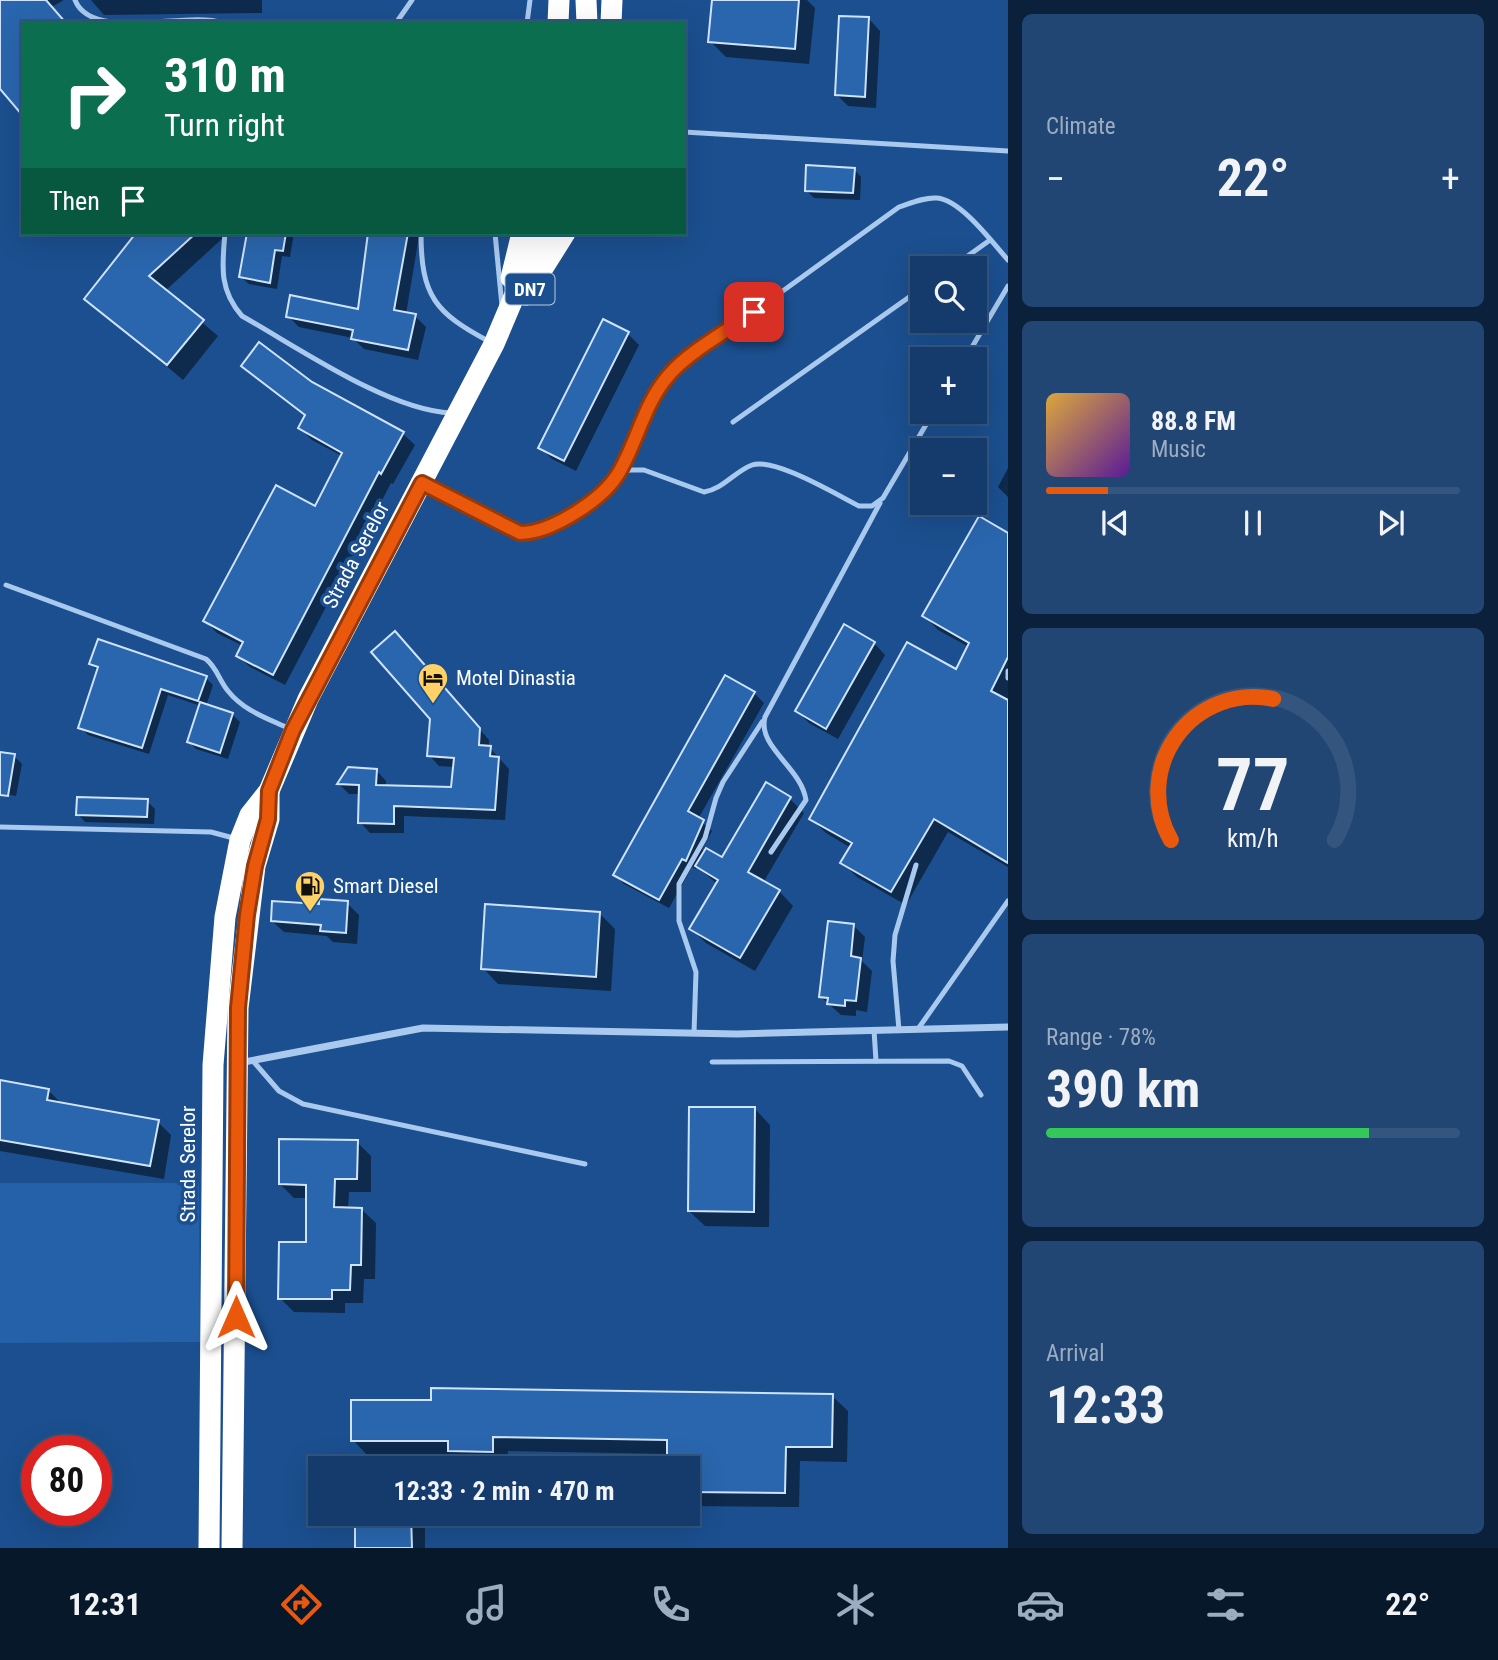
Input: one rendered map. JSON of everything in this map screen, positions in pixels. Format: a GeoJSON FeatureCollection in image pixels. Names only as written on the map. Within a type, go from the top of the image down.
{"type":"FeatureCollection","features":[{"type":"Feature","properties":{"kind":"highway"},"geometry":{"type":"LineString","coordinates":[[558,21],[559,0]]}},
{"type":"Feature","properties":{"kind":"highway"},"geometry":{"type":"LineString","coordinates":[[586,0],[587,21]]}},
{"type":"Feature","properties":{"kind":"highway"},"geometry":{"type":"LineString","coordinates":[[611,21],[612,0]]}},
{"type":"Feature","properties":{"kind":"highway","name":"DN7"},"geometry":{"type":"LineString","coordinates":[[494,344],[522,235]]}},
{"type":"Feature","properties":{"kind":"highway","name":"DN7"},"geometry":{"type":"LineString","coordinates":[[494,344],[540,235]]}},
{"type":"Feature","properties":{"kind":"highway","name":"DN7"},"geometry":{"type":"LineString","coordinates":[[494,344],[564,235]]}},
{"type":"Feature","properties":{"kind":"highway","name":"Strada Serelor"},"geometry":{"type":"LineString","coordinates":[[209,1548],[214,1065],[225,917],[240,840],[250,815],[269,791],[293,730],[494,344]]}},
{"type":"Feature","properties":{"kind":"highway","name":"Strada Serelor"},"geometry":{"type":"LineString","coordinates":[[232,1548],[245,1062],[242,956],[255,866],[268,819],[269,791]]}},
{"type":"Feature","properties":{"kind":"street"},"geometry":{"type":"LineString","coordinates":[[245,1062],[423,1028],[694,1033],[1008,1027]]}},
{"type":"Feature","properties":{"kind":"lane"},"geometry":{"type":"LineString","coordinates":[[75,0],[84,14],[104,21]]}},
{"type":"Feature","properties":{"kind":"lane"},"geometry":{"type":"LineString","coordinates":[[397,21],[412,0]]}},
{"type":"Feature","properties":{"kind":"lane"},"geometry":{"type":"LineString","coordinates":[[527,21],[530,0]]}},
{"type":"Feature","properties":{"kind":"lane"},"geometry":{"type":"LineString","coordinates":[[686,132],[1008,151]]}},
{"type":"Feature","properties":{"kind":"lane"},"geometry":{"type":"LineString","coordinates":[[617,476],[655,394],[672,371],[899,207],[921,199],[948,200],[1008,260]]}},
{"type":"Feature","properties":{"kind":"lane"},"geometry":{"type":"LineString","coordinates":[[225,235],[221,273],[223,285],[229,302],[242,316],[391,399],[424,411],[458,414]]}},
{"type":"Feature","properties":{"kind":"lane"},"geometry":{"type":"LineString","coordinates":[[421,235],[422,268],[437,303],[456,323],[494,344]]}},
{"type":"Feature","properties":{"kind":"lane"},"geometry":{"type":"LineString","coordinates":[[495,235],[503,310]]}},
{"type":"Feature","properties":{"kind":"lane"},"geometry":{"type":"LineString","coordinates":[[968,256],[990,240]]}},
{"type":"Feature","properties":{"kind":"lane"},"geometry":{"type":"LineString","coordinates":[[972,347],[1008,286]]}},
{"type":"Feature","properties":{"kind":"lane"},"geometry":{"type":"LineString","coordinates":[[733,422],[910,297]]}},
{"type":"Feature","properties":{"kind":"lane"},"geometry":{"type":"LineString","coordinates":[[694,1033],[696,972],[679,921],[679,884],[705,838],[723,782],[765,717],[883,498],[926,424]]}},
{"type":"Feature","properties":{"kind":"lane"},"geometry":{"type":"LineString","coordinates":[[422,483],[520,533],[536,533],[556,525],[579,510],[617,476],[629,470],[644,470],[704,492],[714,490],[750,466],[770,464],[859,506],[872,506],[883,498]]}},
{"type":"Feature","properties":{"kind":"lane"},"geometry":{"type":"LineString","coordinates":[[6,585],[206,659],[214,666],[225,688],[244,708],[293,730]]}},
{"type":"Feature","properties":{"kind":"lane"},"geometry":{"type":"LineString","coordinates":[[1008,671],[1008,678]]}},
{"type":"Feature","properties":{"kind":"lane"},"geometry":{"type":"LineString","coordinates":[[765,717],[762,726],[766,737],[803,785],[806,800],[771,852]]}},
{"type":"Feature","properties":{"kind":"lane"},"geometry":{"type":"LineString","coordinates":[[0,827],[211,832],[240,840]]}},
{"type":"Feature","properties":{"kind":"lane"},"geometry":{"type":"LineString","coordinates":[[899,1030],[893,961],[895,934],[916,865]]}},
{"type":"Feature","properties":{"kind":"lane"},"geometry":{"type":"LineString","coordinates":[[918,1029],[1008,901]]}},
{"type":"Feature","properties":{"kind":"lane"},"geometry":{"type":"LineString","coordinates":[[874,1030],[876,1061]]}},
{"type":"Feature","properties":{"kind":"lane"},"geometry":{"type":"LineString","coordinates":[[712,1062],[949,1061],[962,1066],[981,1095]]}},
{"type":"Feature","properties":{"kind":"lane"},"geometry":{"type":"LineString","coordinates":[[245,1062],[279,1091],[303,1104],[585,1164]]}},
{"type":"Feature","properties":{"kind":"shaded area"},"geometry":{"type":"Polygon","coordinates":[[[0,1183],[199,1183],[200,1342],[0,1343],[0,1183]]]}},
{"type":"Feature","properties":{"kind":"building"},"geometry":{"type":"Polygon","coordinates":[[[0,0],[46,0],[64,21],[21,21],[21,114],[0,89],[0,0]]]}},
{"type":"Feature","properties":{"kind":"building"},"geometry":{"type":"Polygon","coordinates":[[[712,0],[799,0],[795,49],[708,42],[712,0]]]}},
{"type":"Feature","properties":{"kind":"building"},"geometry":{"type":"Polygon","coordinates":[[[839,16],[869,17],[865,97],[835,95],[839,16]]]}},
{"type":"Feature","properties":{"kind":"building"},"geometry":{"type":"Polygon","coordinates":[[[806,165],[855,168],[853,193],[805,191],[806,165]]]}},
{"type":"Feature","properties":{"kind":"building"},"geometry":{"type":"Polygon","coordinates":[[[134,235],[194,235],[149,276],[204,320],[167,365],[84,299],[134,235]]]}},
{"type":"Feature","properties":{"kind":"building"},"geometry":{"type":"Polygon","coordinates":[[[247,235],[286,235],[283,251],[275,250],[270,283],[239,277],[247,235]]]}},
{"type":"Feature","properties":{"kind":"building"},"geometry":{"type":"Polygon","coordinates":[[[368,235],[408,235],[394,310],[416,314],[408,350],[351,339],[353,330],[286,317],[290,295],[358,309],[368,235]]]}},
{"type":"Feature","properties":{"kind":"building"},"geometry":{"type":"Polygon","coordinates":[[[603,319],[629,332],[564,461],[538,448],[603,319]]]}},
{"type":"Feature","properties":{"kind":"building"},"geometry":{"type":"Polygon","coordinates":[[[259,342],[312,382],[404,432],[381,474],[379,472],[273,675],[236,656],[243,642],[203,621],[276,485],[315,506],[342,453],[298,428],[305,415],[241,366],[259,342]]]}},
{"type":"Feature","properties":{"kind":"building"},"geometry":{"type":"Polygon","coordinates":[[[979,516],[1008,533],[1008,657],[991,691],[1008,700],[1008,863],[934,819],[891,892],[840,863],[852,843],[809,819],[907,642],[956,669],[969,643],[922,616],[979,516]]]}},
{"type":"Feature","properties":{"kind":"building"},"geometry":{"type":"Polygon","coordinates":[[[844,624],[875,642],[826,729],[795,711],[844,624]]]}},
{"type":"Feature","properties":{"kind":"building"},"geometry":{"type":"Polygon","coordinates":[[[395,631],[480,728],[479,745],[491,746],[490,756],[499,757],[495,810],[394,806],[394,824],[358,823],[359,785],[337,784],[348,767],[377,769],[376,785],[451,787],[454,758],[427,756],[430,719],[371,652],[395,631]]]}},
{"type":"Feature","properties":{"kind":"building"},"geometry":{"type":"Polygon","coordinates":[[[98,639],[207,676],[198,701],[161,689],[142,748],[78,728],[98,667],[89,664],[98,639]]]}},
{"type":"Feature","properties":{"kind":"building"},"geometry":{"type":"Polygon","coordinates":[[[725,675],[755,692],[688,811],[704,820],[686,861],[682,859],[659,900],[613,875],[725,675]]]}},
{"type":"Feature","properties":{"kind":"building"},"geometry":{"type":"Polygon","coordinates":[[[200,702],[233,713],[220,753],[187,742],[200,702]]]}},
{"type":"Feature","properties":{"kind":"building"},"geometry":{"type":"Polygon","coordinates":[[[0,752],[15,754],[8,796],[0,795],[0,752]]]}},
{"type":"Feature","properties":{"kind":"building"},"geometry":{"type":"Polygon","coordinates":[[[766,782],[791,797],[748,872],[780,890],[740,958],[689,929],[718,880],[695,866],[706,848],[722,857],[766,782]]]}},
{"type":"Feature","properties":{"kind":"building"},"geometry":{"type":"Polygon","coordinates":[[[77,797],[148,799],[147,817],[76,815],[77,797]]]}},
{"type":"Feature","properties":{"kind":"building"},"geometry":{"type":"Polygon","coordinates":[[[319,899],[348,901],[346,933],[320,931],[321,925],[271,921],[272,901],[319,904],[319,899]]]}},
{"type":"Feature","properties":{"kind":"building"},"geometry":{"type":"Polygon","coordinates":[[[485,904],[600,912],[596,977],[481,969],[485,904]]]}},
{"type":"Feature","properties":{"kind":"building"},"geometry":{"type":"Polygon","coordinates":[[[828,921],[854,924],[851,956],[861,958],[856,1001],[845,1000],[845,1006],[827,1004],[828,998],[819,997],[828,921]]]}},
{"type":"Feature","properties":{"kind":"building"},"geometry":{"type":"Polygon","coordinates":[[[0,1080],[49,1089],[47,1100],[159,1120],[150,1166],[0,1140],[0,1080]]]}},
{"type":"Feature","properties":{"kind":"building"},"geometry":{"type":"Polygon","coordinates":[[[689,1107],[755,1107],[754,1212],[688,1211],[689,1107]]]}},
{"type":"Feature","properties":{"kind":"building"},"geometry":{"type":"Polygon","coordinates":[[[279,1139],[358,1140],[357,1179],[335,1179],[334,1207],[362,1208],[361,1265],[351,1265],[350,1290],[332,1290],[332,1299],[278,1299],[279,1242],[306,1242],[306,1185],[279,1184],[279,1139]]]}},
{"type":"Feature","properties":{"kind":"building"},"geometry":{"type":"Polygon","coordinates":[[[431,1388],[833,1394],[832,1447],[786,1447],[785,1493],[700,1492],[700,1456],[667,1456],[667,1440],[493,1437],[493,1452],[448,1451],[448,1441],[351,1441],[351,1400],[431,1400],[431,1388]]]}},
{"type":"Feature","properties":{"kind":"building"},"geometry":{"type":"Polygon","coordinates":[[[355,1526],[411,1526],[412,1548],[355,1548],[355,1526]]]}},
{"type":"Feature","properties":{"kind":"place","name":"Motel Dinastia"},"geometry":{"type":"Point","coordinates":[433,705]}},
{"type":"Feature","properties":{"kind":"place","name":"Smart Diesel"},"geometry":{"type":"Point","coordinates":[310,913]}},
{"type":"Feature","properties":{"kind":"route"},"geometry":{"type":"LineString","coordinates":[[236,1317],[237,1063],[242,956],[255,866],[268,819],[269,791],[308,699],[422,483],[520,533],[536,533],[556,525],[579,510],[617,476],[655,394],[672,371],[754,312]]}}]}
